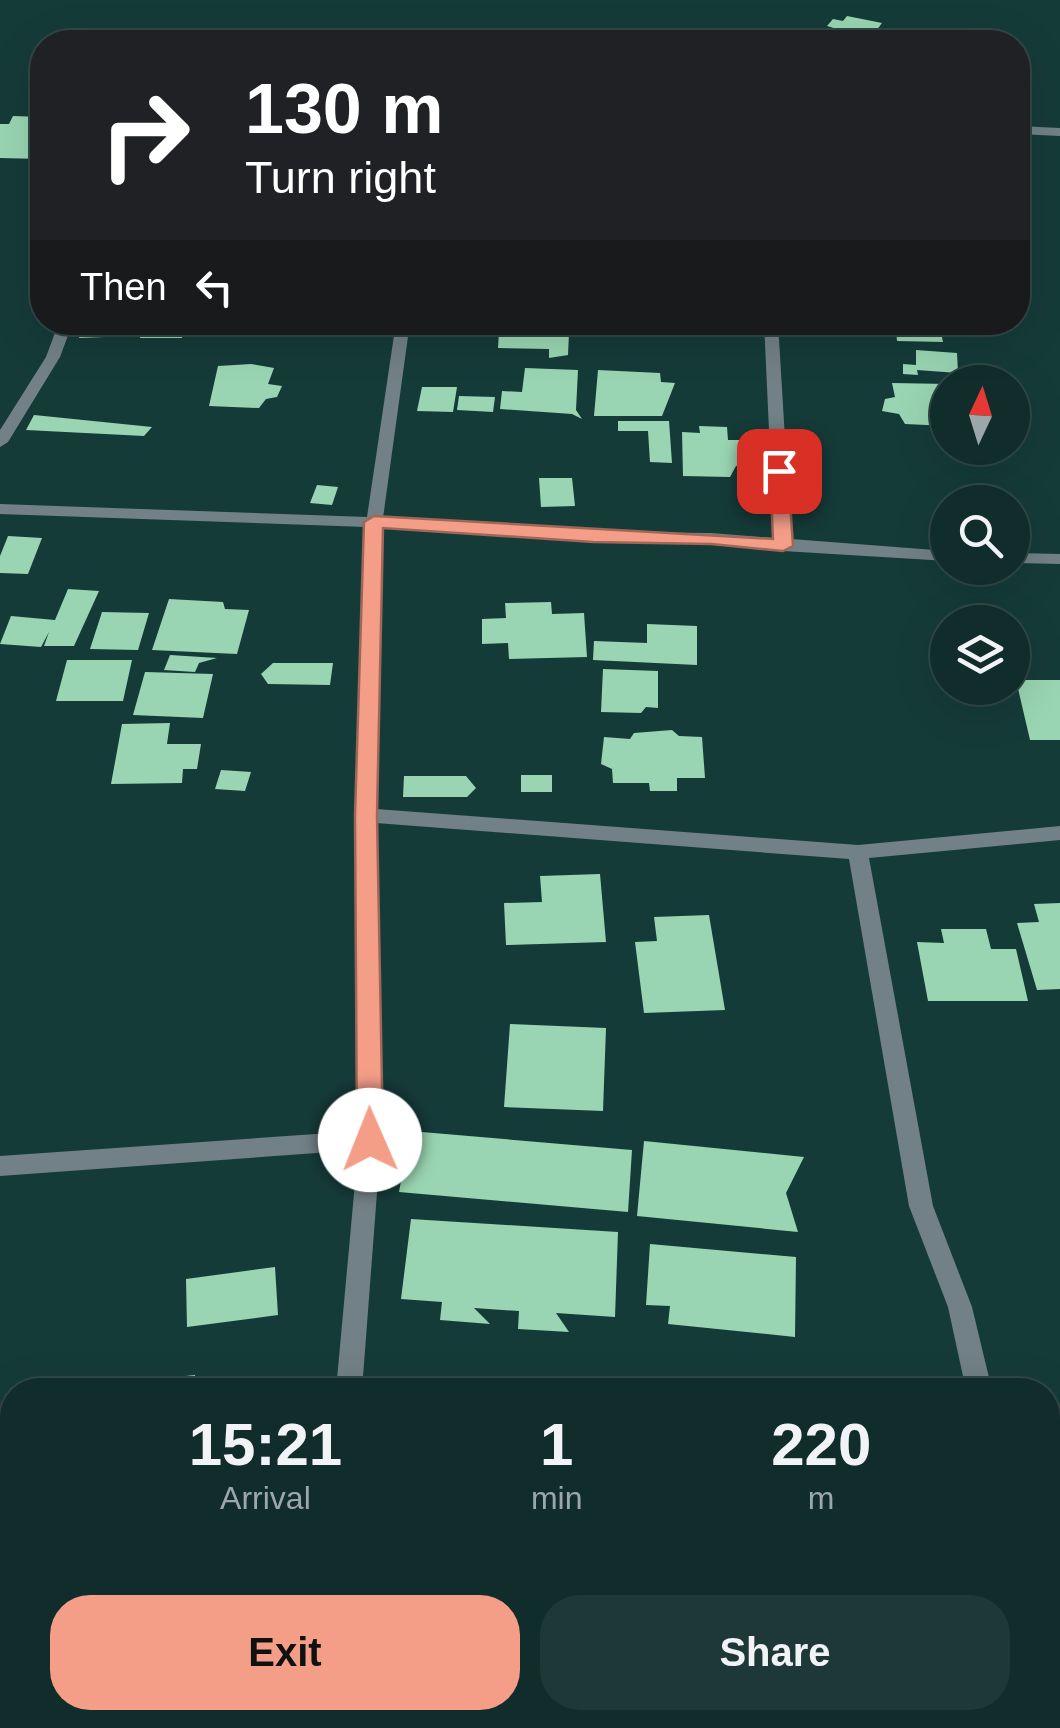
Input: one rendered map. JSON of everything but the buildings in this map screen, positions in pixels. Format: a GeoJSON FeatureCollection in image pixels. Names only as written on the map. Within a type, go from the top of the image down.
{"type":"FeatureCollection","features":[{"type":"Feature","properties":{"kind":"street"},"geometry":{"type":"LineString","coordinates":[[1030,131],[1060,132]]}},
{"type":"Feature","properties":{"kind":"street"},"geometry":{"type":"LineString","coordinates":[[0,442],[52,358],[61,335]]}},
{"type":"Feature","properties":{"kind":"street"},"geometry":{"type":"LineString","coordinates":[[351,1378],[370,1140],[366,815],[374,522],[401,335]]}},
{"type":"Feature","properties":{"kind":"street"},"geometry":{"type":"LineString","coordinates":[[772,335],[783,546]]}},
{"type":"Feature","properties":{"kind":"street"},"geometry":{"type":"LineString","coordinates":[[0,509],[374,522],[593,537],[711,538],[930,555]]}},
{"type":"Feature","properties":{"kind":"street"},"geometry":{"type":"LineString","coordinates":[[1030,558],[1060,559]]}},
{"type":"Feature","properties":{"kind":"street"},"geometry":{"type":"LineString","coordinates":[[366,815],[858,852],[1060,833]]}},
{"type":"Feature","properties":{"kind":"street"},"geometry":{"type":"LineString","coordinates":[[858,852],[921,1206],[960,1308],[977,1378]]}},
{"type":"Feature","properties":{"kind":"street"},"geometry":{"type":"LineString","coordinates":[[0,1166],[370,1140]]}},
{"type":"Feature","properties":{"kind":"route"},"geometry":{"type":"LineString","coordinates":[[370,1140],[366,815],[374,522],[593,537],[711,538],[783,546],[779,471]]}}]}
